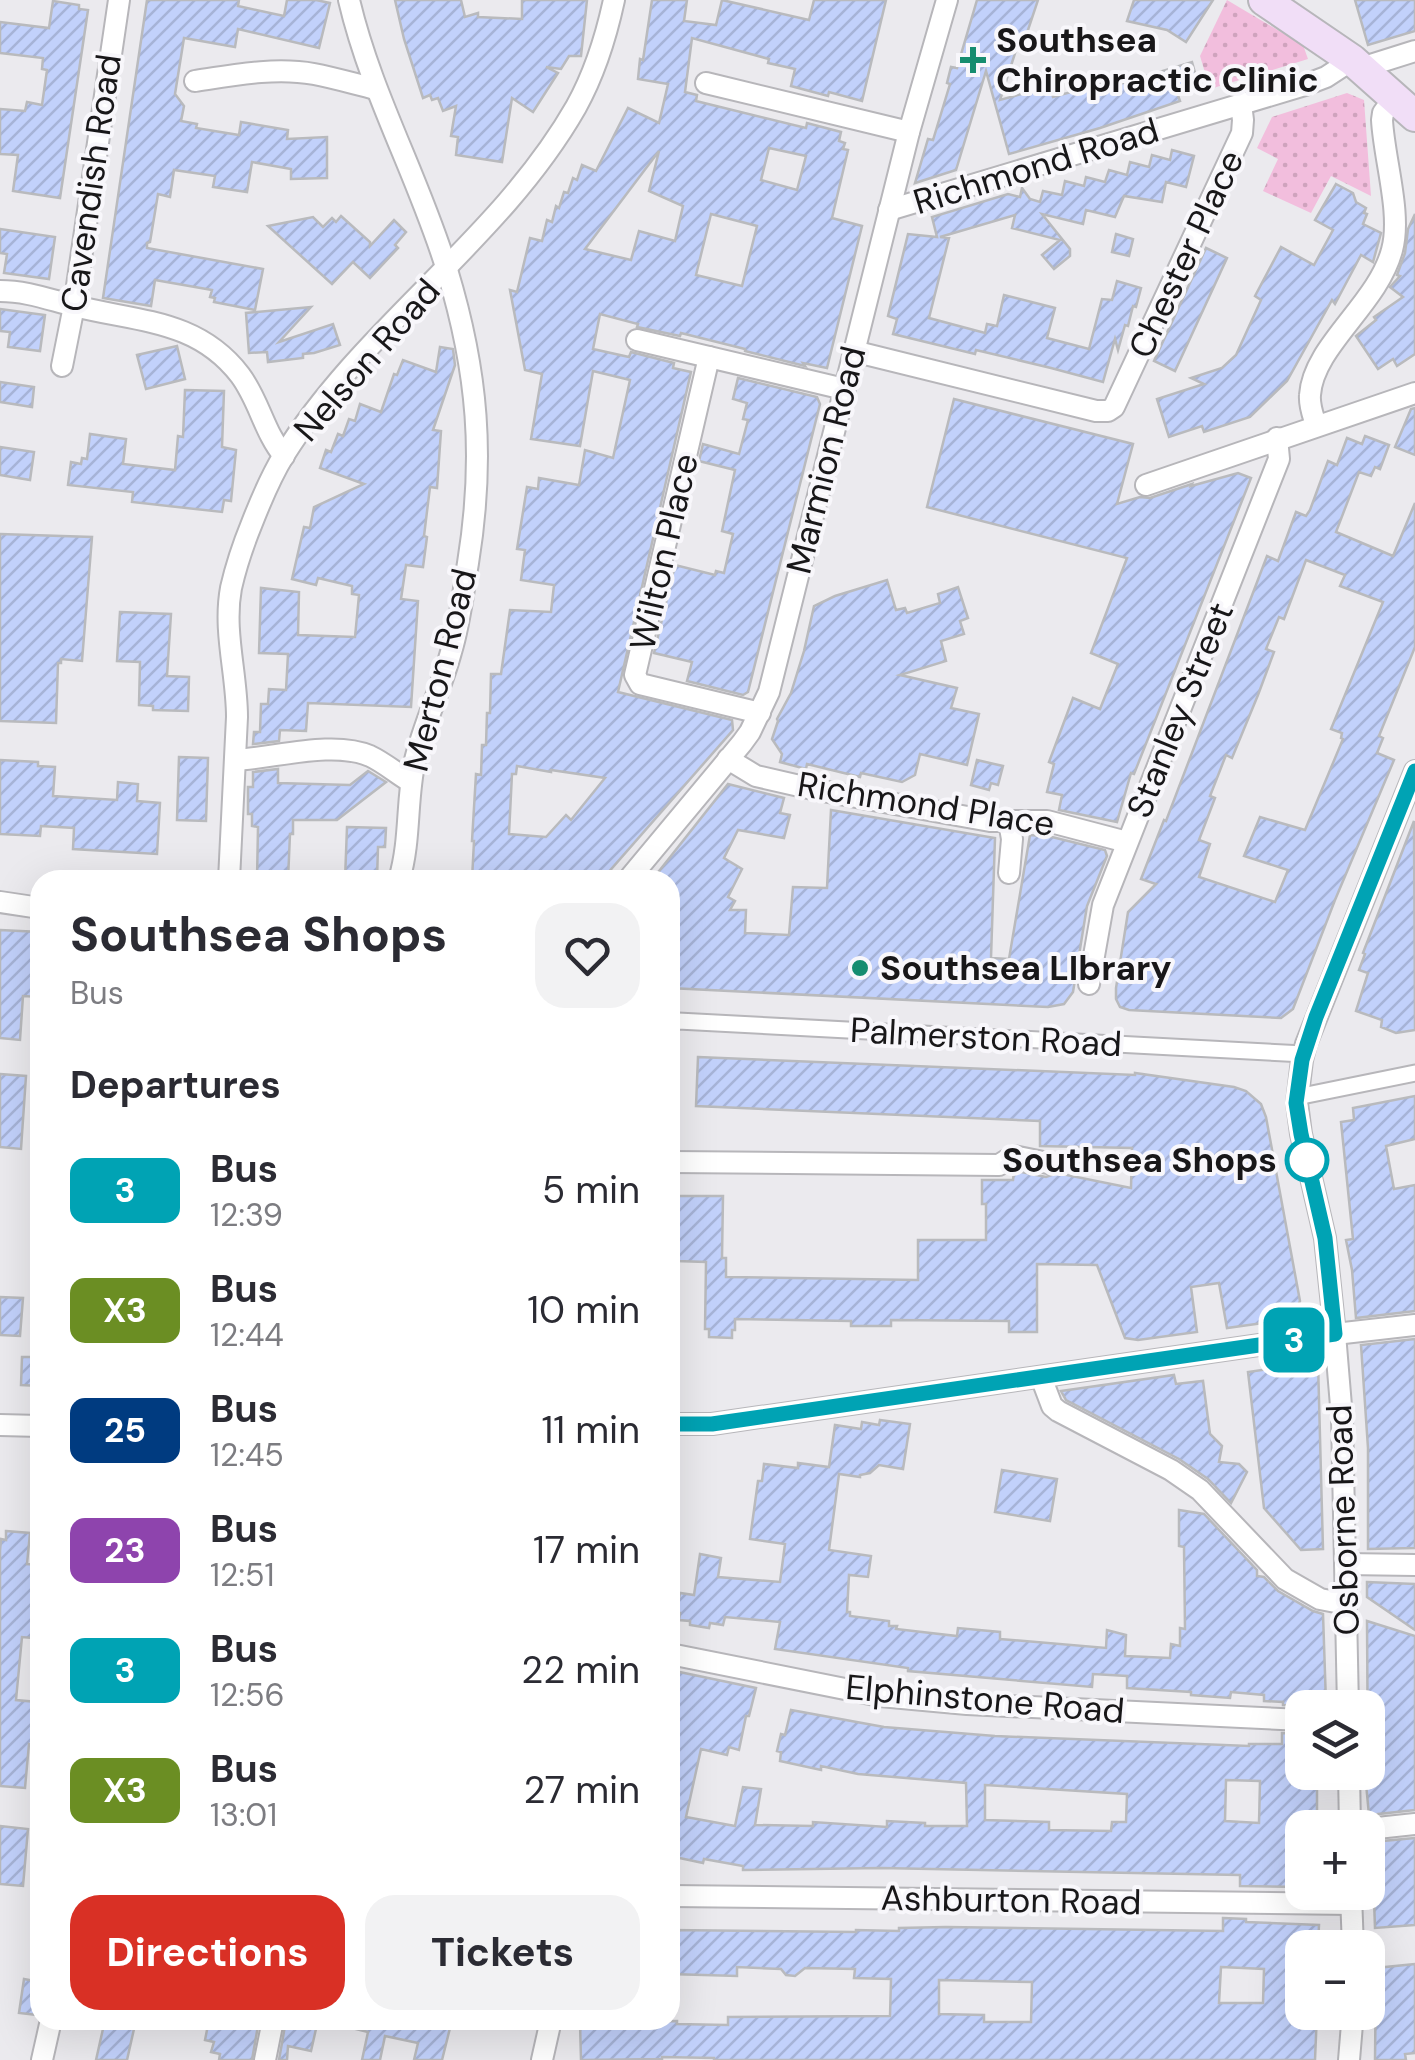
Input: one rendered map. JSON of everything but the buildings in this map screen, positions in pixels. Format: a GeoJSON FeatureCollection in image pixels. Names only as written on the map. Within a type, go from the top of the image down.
{"type":"FeatureCollection","features":[{"type":"Feature","properties":{"kind":"main road"},"geometry":{"type":"LineString","coordinates":[[1264,0],[1357,64],[1404,107]]}},
{"type":"Feature","properties":{"kind":"street","name":"Cavendish Road"},"geometry":{"type":"LineString","coordinates":[[62,366],[118,0]]}},
{"type":"Feature","properties":{"kind":"street","name":"Merton Road"},"geometry":{"type":"LineString","coordinates":[[348,0],[376,90],[447,269],[474,392],[476,509],[460,615],[411,782],[402,870]]}},
{"type":"Feature","properties":{"kind":"street","name":"Nelson Road"},"geometry":{"type":"LineString","coordinates":[[230,870],[237,690],[228,604],[238,558],[260,504],[284,456],[338,381],[447,269],[534,170],[587,85],[614,0]]}},
{"type":"Feature","properties":{"kind":"street","name":"Marmion Road"},"geometry":{"type":"LineString","coordinates":[[636,870],[750,732],[769,692],[909,132],[948,0]]}},
{"type":"Feature","properties":{"kind":"street","name":"Richmond Road"},"geometry":{"type":"LineString","coordinates":[[889,210],[1241,104],[1357,64],[1415,52]]}},
{"type":"Feature","properties":{"kind":"street"},"geometry":{"type":"LineString","coordinates":[[195,81],[279,72],[311,74],[376,90]]}},
{"type":"Feature","properties":{"kind":"street"},"geometry":{"type":"LineString","coordinates":[[706,83],[776,92],[909,132]]}},
{"type":"Feature","properties":{"kind":"street","name":"Chester Place"},"geometry":{"type":"LineString","coordinates":[[853,351],[1108,411],[1118,402],[1242,133],[1241,104]]}},
{"type":"Feature","properties":{"kind":"street"},"geometry":{"type":"LineString","coordinates":[[1316,425],[1310,400],[1312,382],[1329,349],[1382,279],[1395,240],[1382,120],[1383,113],[1404,107]]}},
{"type":"Feature","properties":{"kind":"street"},"geometry":{"type":"LineString","coordinates":[[0,291],[39,295],[170,325],[221,353],[243,378],[269,436],[284,456]]}},
{"type":"Feature","properties":{"kind":"street"},"geometry":{"type":"LineString","coordinates":[[637,340],[844,389]]}},
{"type":"Feature","properties":{"kind":"street","name":"Wilton Place"},"geometry":{"type":"LineString","coordinates":[[709,357],[635,675],[640,684],[760,713]]}},
{"type":"Feature","properties":{"kind":"street"},"geometry":{"type":"LineString","coordinates":[[1146,485],[1415,392]]}},
{"type":"Feature","properties":{"kind":"street","name":"Stanley Street"},"geometry":{"type":"LineString","coordinates":[[1089,984],[1102,905],[1280,459],[1277,438]]}},
{"type":"Feature","properties":{"kind":"street"},"geometry":{"type":"LineString","coordinates":[[235,760],[346,750],[370,756],[411,782]]}},
{"type":"Feature","properties":{"kind":"street","name":"Richmond Place"},"geometry":{"type":"LineString","coordinates":[[728,759],[756,776],[817,790],[950,815],[1009,822],[1046,821],[1128,842]]}},
{"type":"Feature","properties":{"kind":"street","name":"Osborne Road"},"geometry":{"type":"LineString","coordinates":[[1348,1690],[1342,1418],[1335,1334],[1325,1238],[1301,1134],[1297,1097],[1304,1054],[1415,771]]}},
{"type":"Feature","properties":{"kind":"street"},"geometry":{"type":"LineString","coordinates":[[1009,822],[1009,873]]}},
{"type":"Feature","properties":{"kind":"street"},"geometry":{"type":"LineString","coordinates":[[0,902],[30,906]]}},
{"type":"Feature","properties":{"kind":"street","name":"Palmerston Road"},"geometry":{"type":"LineString","coordinates":[[680,1020],[1304,1054]]}},
{"type":"Feature","properties":{"kind":"street"},"geometry":{"type":"LineString","coordinates":[[1297,1097],[1415,1073]]}},
{"type":"Feature","properties":{"kind":"street"},"geometry":{"type":"LineString","coordinates":[[680,1162],[1000,1165],[1013,1156],[1048,1163]]}},
{"type":"Feature","properties":{"kind":"street"},"geometry":{"type":"LineString","coordinates":[[680,1424],[712,1424],[1415,1325]]}},
{"type":"Feature","properties":{"kind":"street"},"geometry":{"type":"LineString","coordinates":[[1041,1376],[1052,1406],[1058,1411],[1171,1470],[1200,1490],[1285,1578],[1320,1599],[1346,1604]]}},
{"type":"Feature","properties":{"kind":"street"},"geometry":{"type":"LineString","coordinates":[[0,1425],[30,1426]]}},
{"type":"Feature","properties":{"kind":"street"},"geometry":{"type":"LineString","coordinates":[[1345,1564],[1415,1565]]}},
{"type":"Feature","properties":{"kind":"street","name":"Elphinstone Road"},"geometry":{"type":"LineString","coordinates":[[680,1656],[880,1696],[967,1704],[1285,1719]]}},
{"type":"Feature","properties":{"kind":"street"},"geometry":{"type":"LineString","coordinates":[[1385,1827],[1415,1824]]}},
{"type":"Feature","properties":{"kind":"street","name":"Ashburton Road"},"geometry":{"type":"LineString","coordinates":[[680,1896],[1285,1898]]}},
{"type":"Feature","properties":{"kind":"street"},"geometry":{"type":"LineString","coordinates":[[42,2060],[50,2030]]}},
{"type":"Feature","properties":{"kind":"street"},"geometry":{"type":"LineString","coordinates":[[265,2060],[272,2030]]}},
{"type":"Feature","properties":{"kind":"street"},"geometry":{"type":"LineString","coordinates":[[542,2060],[549,2030]]}},
{"type":"Feature","properties":{"kind":"street"},"geometry":{"type":"LineString","coordinates":[[1349,2060],[1352,2030]]}},
{"type":"Feature","properties":{"kind":"shaded area"},"geometry":{"type":"Polygon","coordinates":[[[1227,0],[1303,45],[1308,59],[1210,89],[1200,56],[1227,0]]]}},
{"type":"Feature","properties":{"kind":"shaded area"},"geometry":{"type":"Polygon","coordinates":[[[1347,93],[1364,100],[1371,196],[1331,176],[1311,213],[1263,191],[1278,159],[1257,148],[1272,117],[1347,93]]]}},
{"type":"Feature","properties":{"kind":"bus line","name":"3"},"geometry":{"type":"LineString","coordinates":[[680,1425],[712,1424],[1335,1334],[1325,1238],[1296,1103],[1302,1060],[1415,771]]}},
{"type":"Feature","properties":{"kind":"place","name":"Southsea Chiropractic Clinic"},"geometry":{"type":"Point","coordinates":[973,60]}},
{"type":"Feature","properties":{"kind":"place","name":"Southsea LIbrary"},"geometry":{"type":"Point","coordinates":[860,968]}},
{"type":"Feature","properties":{"kind":"place","name":"Southsea Shops"},"geometry":{"type":"Point","coordinates":[1307,1160]}}]}
